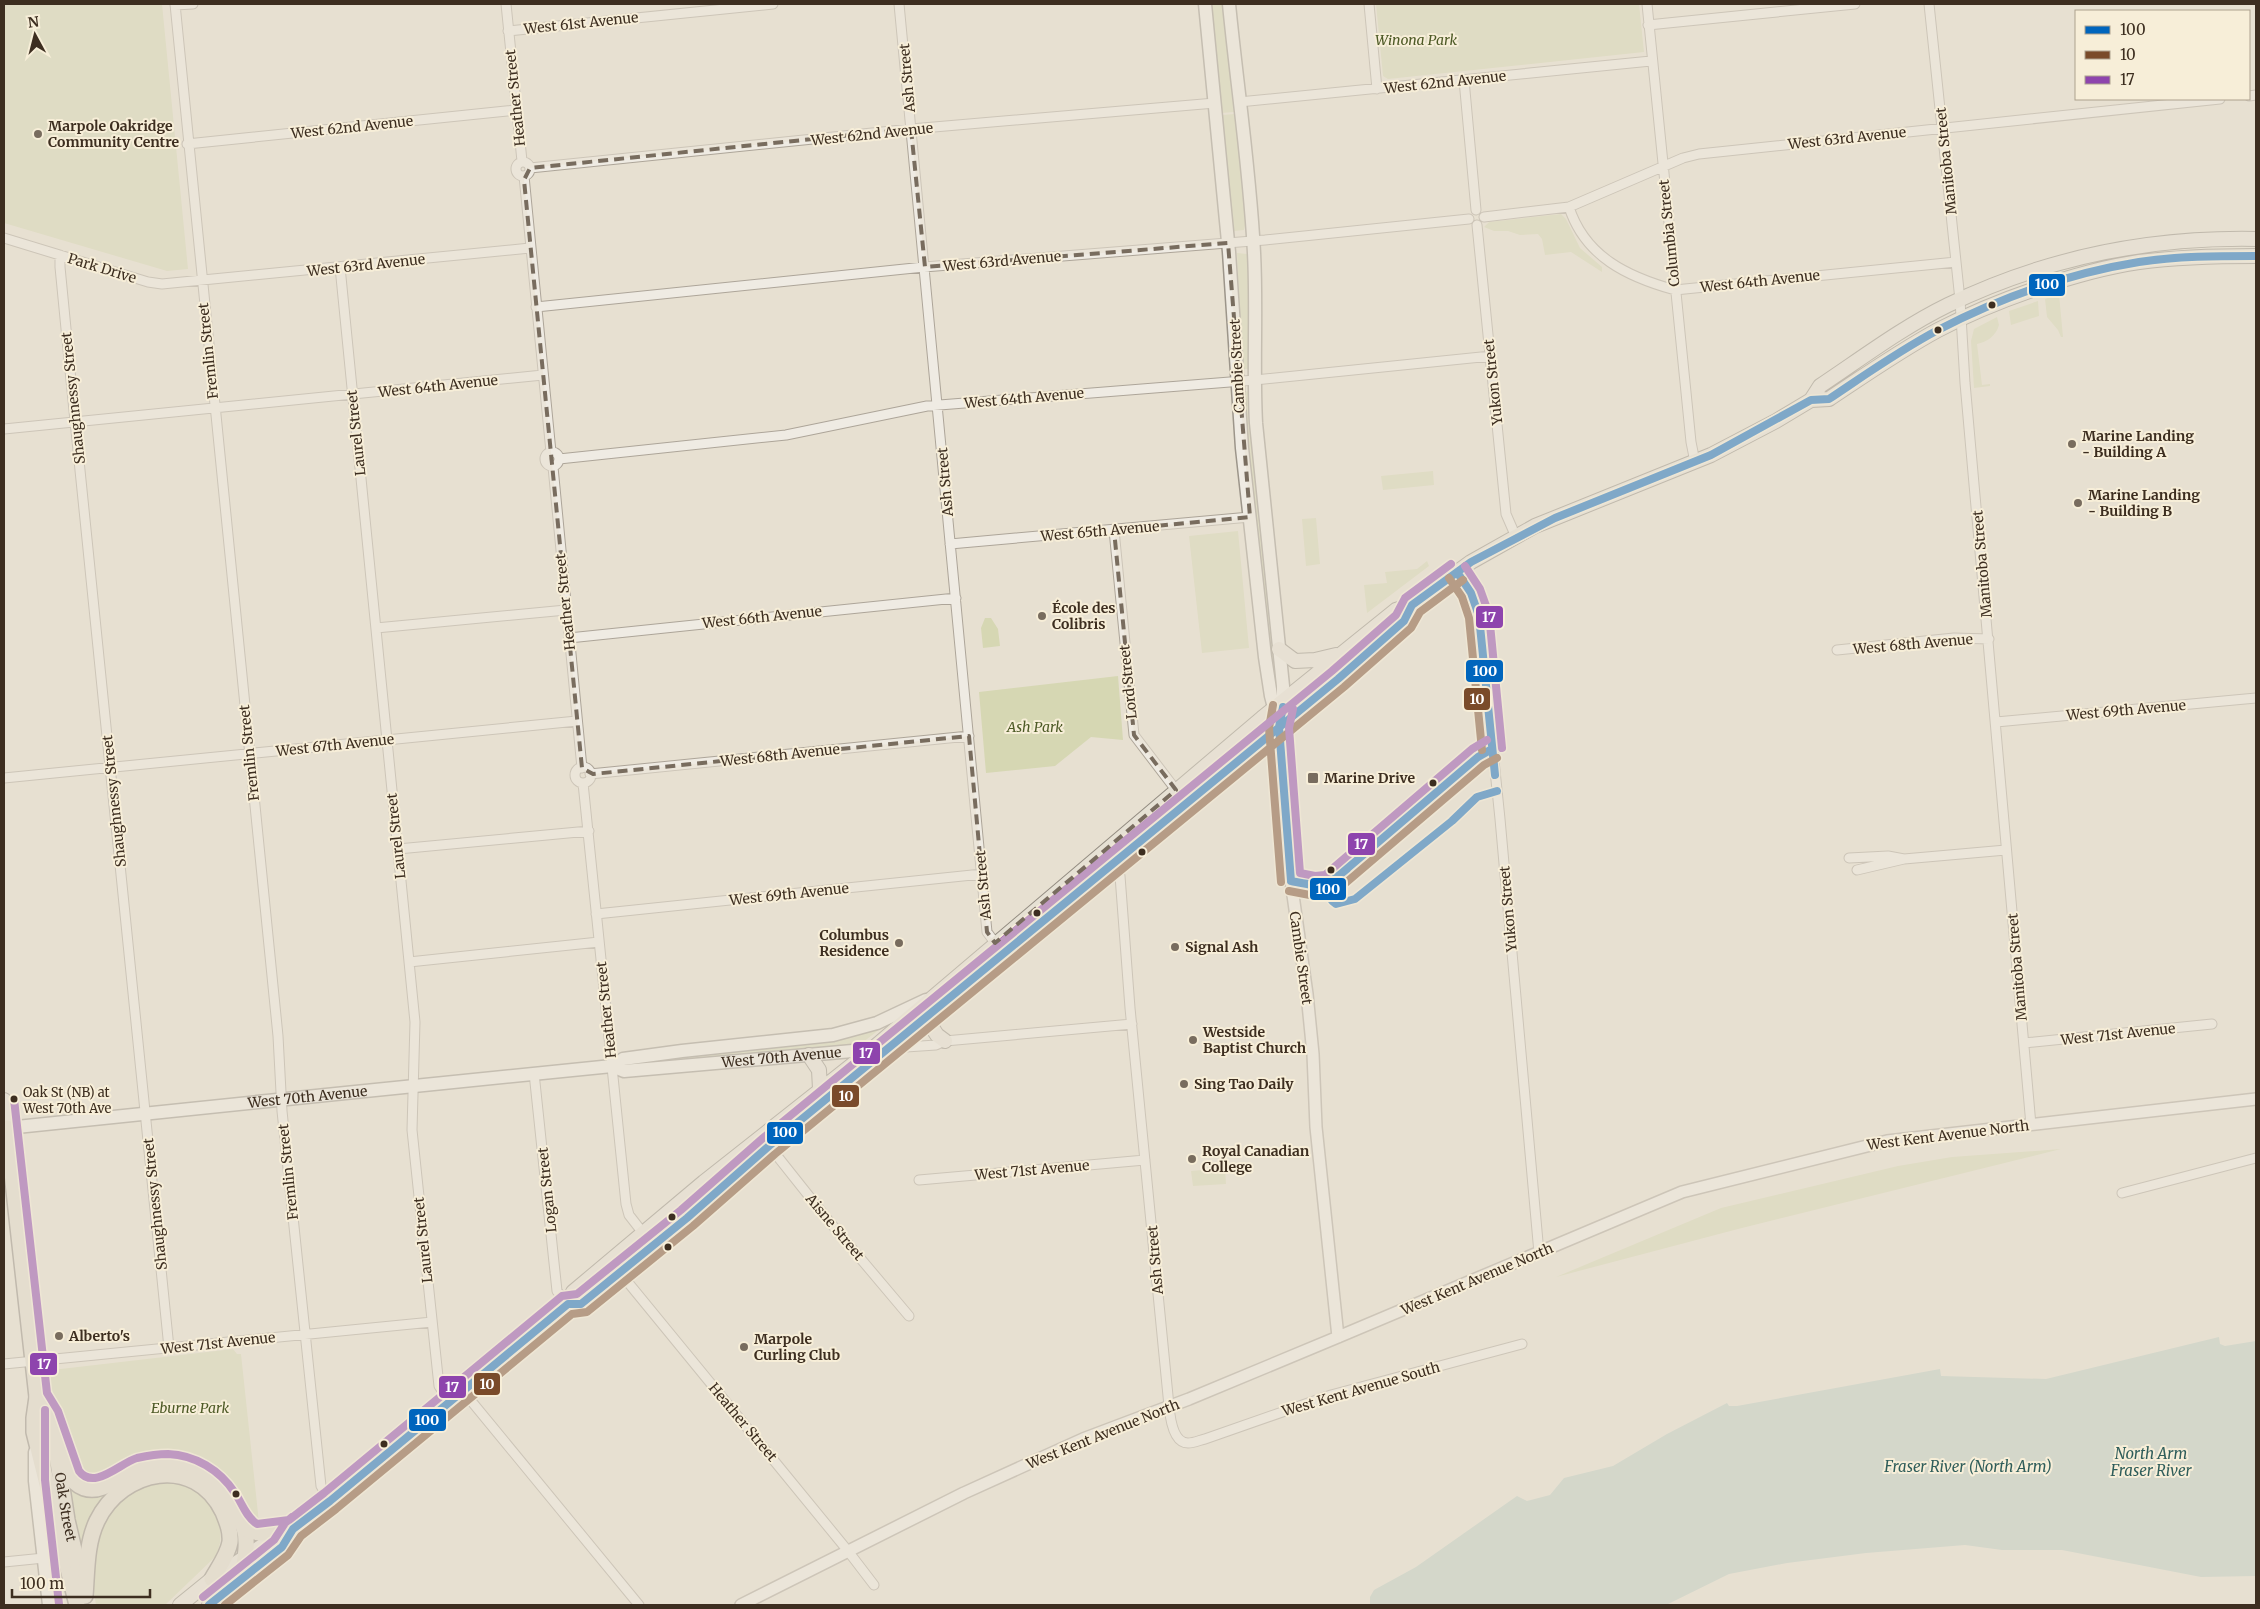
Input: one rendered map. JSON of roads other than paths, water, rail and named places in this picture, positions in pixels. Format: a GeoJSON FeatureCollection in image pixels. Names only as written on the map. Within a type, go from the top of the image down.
{"type":"FeatureCollection","features":[{"type":"Feature","properties":{"kind":"highway","name":"Oak Street"},"geometry":{"type":"LineString","coordinates":[[5,1128],[37,1397],[34,1432],[82,1596]]}},
{"type":"Feature","properties":{"kind":"highway","name":"Oak Street"},"geometry":{"type":"LineString","coordinates":[[37,1397],[49,1415],[54,1436],[66,1520],[82,1596]]}},
{"type":"Feature","properties":{"kind":"highway"},"geometry":{"type":"LineString","coordinates":[[54,1436],[70,1476],[81,1486],[89,1489],[100,1488],[133,1470],[147,1466],[166,1464],[183,1466],[201,1473],[221,1490],[244,1528],[254,1534],[262,1535],[293,1529]]}},
{"type":"Feature","properties":{"kind":"highway"},"geometry":{"type":"LineString","coordinates":[[82,1596],[92,1534],[102,1512],[126,1486],[146,1477],[157,1475],[188,1479],[205,1489],[218,1504],[229,1528],[230,1541],[226,1555],[212,1579]]}},
{"type":"Feature","properties":{"kind":"highway"},"geometry":{"type":"LineString","coordinates":[[242,1578],[245,1556],[244,1528]]}},
{"type":"Feature","properties":{"kind":"main road","name":"Cambie Street"},"geometry":{"type":"LineString","coordinates":[[1205,4],[1228,243],[1237,382],[1250,517],[1265,657],[1279,704]]}},
{"type":"Feature","properties":{"kind":"main road","name":"Cambie Street"},"geometry":{"type":"LineString","coordinates":[[1229,4],[1254,241],[1257,433],[1279,649],[1280,727]]}},
{"type":"Feature","properties":{"kind":"main road"},"geometry":{"type":"LineString","coordinates":[[1811,400],[1820,386],[1904,330],[1960,300],[2037,270],[2114,249],[2204,239],[2256,239]]}},
{"type":"Feature","properties":{"kind":"main road"},"geometry":{"type":"LineString","coordinates":[[180,1605],[245,1556],[293,1529],[330,1501],[568,1304],[572,1292],[643,1233],[890,1048],[926,1018],[1102,852],[1279,704],[1396,610],[1412,605],[1457,572],[1516,537],[1555,518],[1695,462],[1739,441],[1811,400],[1829,399],[1907,348],[1961,320],[2010,299],[2093,272],[2137,262],[2175,258],[2256,256]]}},
{"type":"Feature","properties":{"kind":"main road"},"geometry":{"type":"LineString","coordinates":[[568,1304],[581,1304],[687,1218],[820,1089],[871,1050],[931,997],[1113,864],[1280,727],[1404,621],[1412,605]]}},
{"type":"Feature","properties":{"kind":"main road"},"geometry":{"type":"LineString","coordinates":[[1279,649],[1295,661],[1315,660],[1342,653]]}},
{"type":"Feature","properties":{"kind":"main road","name":"West 70th Avenue"},"geometry":{"type":"LineString","coordinates":[[5,1128],[282,1098],[612,1066],[623,1059],[833,1035],[876,1022],[931,997]]}},
{"type":"Feature","properties":{"kind":"main road"},"geometry":{"type":"LineString","coordinates":[[926,1018],[937,1035],[945,1041]]}},
{"type":"Feature","properties":{"kind":"main road","name":"West 70th Avenue"},"geometry":{"type":"LineString","coordinates":[[612,1066],[624,1071],[890,1048]]}},
{"type":"Feature","properties":{"kind":"main road"},"geometry":{"type":"LineString","coordinates":[[810,1055],[819,1070],[820,1089]]}},
{"type":"Feature","properties":{"kind":"main road","name":"Oak Street"},"geometry":{"type":"LineString","coordinates":[[4,1100],[5,1128]]}},
{"type":"Feature","properties":{"kind":"main road","name":"Oak Street"},"geometry":{"type":"LineString","coordinates":[[34,1432],[36,1481],[49,1605]]}},
{"type":"Feature","properties":{"kind":"main road"},"geometry":{"type":"LineString","coordinates":[[208,1605],[282,1548],[293,1529]]}},
{"type":"Feature","properties":{"kind":"street"},"geometry":{"type":"LineString","coordinates":[[175,5],[193,4]]}},
{"type":"Feature","properties":{"kind":"street","name":"Heather Street"},"geometry":{"type":"LineString","coordinates":[[506,4],[522,162]]}},
{"type":"Feature","properties":{"kind":"street","name":"West 61st Avenue"},"geometry":{"type":"LineString","coordinates":[[508,30],[773,4]]}},
{"type":"Feature","properties":{"kind":"street","name":"Ash Street"},"geometry":{"type":"LineString","coordinates":[[899,4],[987,932],[999,948]]}},
{"type":"Feature","properties":{"kind":"street"},"geometry":{"type":"LineString","coordinates":[[1369,4],[1377,89]]}},
{"type":"Feature","properties":{"kind":"street","name":"Columbia Street"},"geometry":{"type":"LineString","coordinates":[[1647,4],[1662,167],[1691,442],[1695,462]]}},
{"type":"Feature","properties":{"kind":"street"},"geometry":{"type":"LineString","coordinates":[[1648,25],[1854,4]]}},
{"type":"Feature","properties":{"kind":"street","name":"Manitoba Street"},"geometry":{"type":"LineString","coordinates":[[1929,4],[1960,300],[2031,1124]]}},
{"type":"Feature","properties":{"kind":"street","name":"Fremlin Street"},"geometry":{"type":"LineString","coordinates":[[175,5],[187,144],[278,1036],[304,1334],[321,1486],[330,1501]]}},
{"type":"Feature","properties":{"kind":"street","name":"West 62nd Avenue"},"geometry":{"type":"LineString","coordinates":[[1239,102],[1651,61]]}},
{"type":"Feature","properties":{"kind":"street"},"geometry":{"type":"LineString","coordinates":[[1464,80],[1476,210]]}},
{"type":"Feature","properties":{"kind":"street","name":"West 63rd Avenue"},"geometry":{"type":"LineString","coordinates":[[1484,217],[1569,208],[1662,167],[1699,154],[2210,100]]}},
{"type":"Feature","properties":{"kind":"street","name":"West 62nd Avenue"},"geometry":{"type":"LineString","coordinates":[[530,168],[911,130],[1215,103]]}},
{"type":"Feature","properties":{"kind":"street","name":"West 62nd Avenue"},"geometry":{"type":"LineString","coordinates":[[187,144],[516,110]]}},
{"type":"Feature","properties":{"kind":"street"},"geometry":{"type":"LineString","coordinates":[[518,163],[528,164],[530,168],[528,174],[524,176],[518,174],[515,170],[518,163]]}},
{"type":"Feature","properties":{"kind":"street"},"geometry":{"type":"LineString","coordinates":[[524,176],[551,452]]}},
{"type":"Feature","properties":{"kind":"street","name":"West 64th Avenue"},"geometry":{"type":"LineString","coordinates":[[1569,208],[1572,218],[1584,237],[1608,263],[1660,286],[1675,290],[1956,262]]}},
{"type":"Feature","properties":{"kind":"street"},"geometry":{"type":"LineString","coordinates":[[1476,210],[1480,211],[1484,217],[1481,223],[1477,225],[1473,224],[1469,219],[1470,214],[1476,210]]}},
{"type":"Feature","properties":{"kind":"street","name":"West 63rd Avenue"},"geometry":{"type":"LineString","coordinates":[[536,306],[924,267],[1254,241],[1469,219]]}},
{"type":"Feature","properties":{"kind":"street","name":"Yukon Street"},"geometry":{"type":"LineString","coordinates":[[1477,225],[1506,514],[1516,537]]}},
{"type":"Feature","properties":{"kind":"street","name":"Park Drive"},"geometry":{"type":"LineString","coordinates":[[4,238],[148,282],[173,284],[202,281]]}},
{"type":"Feature","properties":{"kind":"street","name":"West 63rd Avenue"},"geometry":{"type":"LineString","coordinates":[[202,281],[530,248]]}},
{"type":"Feature","properties":{"kind":"street","name":"Shaughnessy Street"},"geometry":{"type":"LineString","coordinates":[[60,255],[75,422],[169,1348]]}},
{"type":"Feature","properties":{"kind":"street","name":"Laurel Street"},"geometry":{"type":"LineString","coordinates":[[340,267],[415,1022],[412,1130],[439,1388],[450,1402]]}},
{"type":"Feature","properties":{"kind":"street","name":"West 64th Avenue"},"geometry":{"type":"LineString","coordinates":[[559,459],[786,435],[937,405],[1237,382],[1491,356]]}},
{"type":"Feature","properties":{"kind":"street","name":"West 64th Avenue"},"geometry":{"type":"LineString","coordinates":[[4,429],[543,375]]}},
{"type":"Feature","properties":{"kind":"street"},"geometry":{"type":"LineString","coordinates":[[551,452],[556,453],[559,459],[558,463],[552,467],[548,466],[545,462],[546,454],[551,452]]}},
{"type":"Feature","properties":{"kind":"street","name":"Heather Street"},"geometry":{"type":"LineString","coordinates":[[552,467],[582,768]]}},
{"type":"Feature","properties":{"kind":"street","name":"West 65th Avenue"},"geometry":{"type":"LineString","coordinates":[[950,544],[1250,517]]}},
{"type":"Feature","properties":{"kind":"street","name":"Lord Street"},"geometry":{"type":"LineString","coordinates":[[1114,530],[1134,735],[1176,790]]}},
{"type":"Feature","properties":{"kind":"street","name":"Yukon Street"},"geometry":{"type":"LineString","coordinates":[[1457,572],[1471,593],[1477,608],[1480,624],[1500,819],[1539,1253]]}},
{"type":"Feature","properties":{"kind":"street","name":"West 66th Avenue"},"geometry":{"type":"LineString","coordinates":[[569,638],[956,598]]}},
{"type":"Feature","properties":{"kind":"street"},"geometry":{"type":"LineString","coordinates":[[376,628],[566,610]]}},
{"type":"Feature","properties":{"kind":"street","name":"West 68th Avenue"},"geometry":{"type":"LineString","coordinates":[[1838,650],[1954,638],[1989,639]]}},
{"type":"Feature","properties":{"kind":"street","name":"West 69th Avenue"},"geometry":{"type":"LineString","coordinates":[[1996,722],[2256,698]]}},
{"type":"Feature","properties":{"kind":"street","name":"West 67th Avenue"},"geometry":{"type":"LineString","coordinates":[[4,778],[577,721]]}},
{"type":"Feature","properties":{"kind":"street","name":"Cambie Street"},"geometry":{"type":"LineString","coordinates":[[1280,727],[1291,881],[1308,994],[1316,1127],[1338,1338]]}},
{"type":"Feature","properties":{"kind":"street","name":"West 68th Avenue"},"geometry":{"type":"LineString","coordinates":[[590,774],[969,736]]}},
{"type":"Feature","properties":{"kind":"street"},"geometry":{"type":"LineString","coordinates":[[582,768],[589,770],[590,774],[588,781],[583,783],[577,780],[575,776],[578,770],[582,768]]}},
{"type":"Feature","properties":{"kind":"street","name":"Heather Street"},"geometry":{"type":"LineString","coordinates":[[583,783],[626,1204],[629,1215],[643,1233]]}},
{"type":"Feature","properties":{"kind":"street"},"geometry":{"type":"LineString","coordinates":[[398,849],[589,831]]}},
{"type":"Feature","properties":{"kind":"street"},"geometry":{"type":"LineString","coordinates":[[1857,870],[1904,859],[2006,850]]}},
{"type":"Feature","properties":{"kind":"street","name":"Ash Street"},"geometry":{"type":"LineString","coordinates":[[1102,852],[1113,864],[1120,876],[1168,1406]]}},
{"type":"Feature","properties":{"kind":"street"},"geometry":{"type":"LineString","coordinates":[[1848,858],[1888,856],[1904,859]]}},
{"type":"Feature","properties":{"kind":"street","name":"West 69th Avenue"},"geometry":{"type":"LineString","coordinates":[[596,914],[982,874]]}},
{"type":"Feature","properties":{"kind":"street"},"geometry":{"type":"LineString","coordinates":[[409,962],[599,942]]}},
{"type":"Feature","properties":{"kind":"street","name":"West 70th Avenue"},"geometry":{"type":"LineString","coordinates":[[890,1048],[936,1045],[945,1041],[1132,1024]]}},
{"type":"Feature","properties":{"kind":"street","name":"West 71st Avenue"},"geometry":{"type":"LineString","coordinates":[[2024,1044],[2212,1024]]}},
{"type":"Feature","properties":{"kind":"street","name":"Logan Street"},"geometry":{"type":"LineString","coordinates":[[534,1073],[557,1291],[568,1304]]}},
{"type":"Feature","properties":{"kind":"street","name":"West Kent Avenue North"},"geometry":{"type":"LineString","coordinates":[[741,1605],[964,1493],[1083,1439],[1338,1338],[1670,1196],[1770,1168],[1887,1140],[2256,1099]]}},
{"type":"Feature","properties":{"kind":"street","name":"Aisne Street"},"geometry":{"type":"LineString","coordinates":[[765,1141],[909,1316]]}},
{"type":"Feature","properties":{"kind":"street"},"geometry":{"type":"LineString","coordinates":[[2122,1193],[2256,1158]]}},
{"type":"Feature","properties":{"kind":"street","name":"West 71st Avenue"},"geometry":{"type":"LineString","coordinates":[[919,1180],[1145,1160]]}},
{"type":"Feature","properties":{"kind":"street","name":"Heather Street"},"geometry":{"type":"LineString","coordinates":[[610,1260],[874,1585]]}},
{"type":"Feature","properties":{"kind":"street","name":"West 71st Avenue"},"geometry":{"type":"LineString","coordinates":[[4,1364],[432,1322]]}},
{"type":"Feature","properties":{"kind":"street","name":"West Kent Avenue South"},"geometry":{"type":"LineString","coordinates":[[1168,1406],[1177,1436],[1182,1442],[1188,1443],[1205,1439],[1331,1395],[1522,1344]]}},
{"type":"Feature","properties":{"kind":"street"},"geometry":{"type":"LineString","coordinates":[[463,1391],[639,1605]]}},
{"type":"Feature","properties":{"kind":"street"},"geometry":{"type":"LineString","coordinates":[[4,1562],[44,1558]]}},
{"type":"Feature","properties":{"kind":"water","name":"North Arm Fraser River"},"geometry":{"type":"Polygon","coordinates":[[[2219,1337],[2220,1344],[2225,1346],[2256,1341],[2256,1576],[2201,1577],[2062,1550],[2002,1550],[1965,1545],[1866,1553],[1787,1563],[1729,1574],[1666,1605],[1370,1605],[1370,1597],[1374,1590],[1416,1567],[1517,1496],[1527,1501],[1550,1495],[1564,1478],[1613,1466],[1667,1434],[1727,1403],[1729,1406],[1737,1406],[1940,1369],[1941,1376],[2046,1379],[2219,1337]]]}},
{"type":"Feature","properties":{"kind":"place","name":"Marpole Oakridge Community Centre"},"geometry":{"type":"Point","coordinates":[38,134]}},
{"type":"Feature","properties":{"kind":"place","name":"Marine Landing - Building A"},"geometry":{"type":"Point","coordinates":[2072,444]}},
{"type":"Feature","properties":{"kind":"place","name":"Marine Landing - Building B"},"geometry":{"type":"Point","coordinates":[2078,503]}},
{"type":"Feature","properties":{"kind":"place","name":"École des Colibris"},"geometry":{"type":"Point","coordinates":[1042,616]}},
{"type":"Feature","properties":{"kind":"place","name":"Marine Drive"},"geometry":{"type":"Point","coordinates":[1313,778]}},
{"type":"Feature","properties":{"kind":"place","name":"Columbus Residence"},"geometry":{"type":"Point","coordinates":[899,943]}},
{"type":"Feature","properties":{"kind":"place","name":"Signal Ash"},"geometry":{"type":"Point","coordinates":[1175,947]}},
{"type":"Feature","properties":{"kind":"place","name":"Westside Baptist Church"},"geometry":{"type":"Point","coordinates":[1193,1040]}},
{"type":"Feature","properties":{"kind":"place","name":"Sing Tao Daily"},"geometry":{"type":"Point","coordinates":[1184,1084]}},
{"type":"Feature","properties":{"kind":"place","name":"Oak St (NB) at West 70th Ave"},"geometry":{"type":"Point","coordinates":[14,1099]}},
{"type":"Feature","properties":{"kind":"place","name":"Royal Canadian College"},"geometry":{"type":"Point","coordinates":[1192,1159]}},
{"type":"Feature","properties":{"kind":"place","name":"Alberto's"},"geometry":{"type":"Point","coordinates":[59,1336]}},
{"type":"Feature","properties":{"kind":"place","name":"Marpole Curling Club"},"geometry":{"type":"Point","coordinates":[744,1347]}},
{"type":"Feature","properties":{"kind":"park label","name":"Winona Park"},"geometry":{"type":"Point","coordinates":[1416,40]}},
{"type":"Feature","properties":{"kind":"park label","name":"Ash Park"},"geometry":{"type":"Point","coordinates":[1035,727]}},
{"type":"Feature","properties":{"kind":"park label","name":"Eburne Park"},"geometry":{"type":"Point","coordinates":[190,1408]}},
{"type":"Feature","properties":{"kind":"water label","name":"Fraser River (North Arm)"},"geometry":{"type":"Point","coordinates":[1968,1466]}}]}
